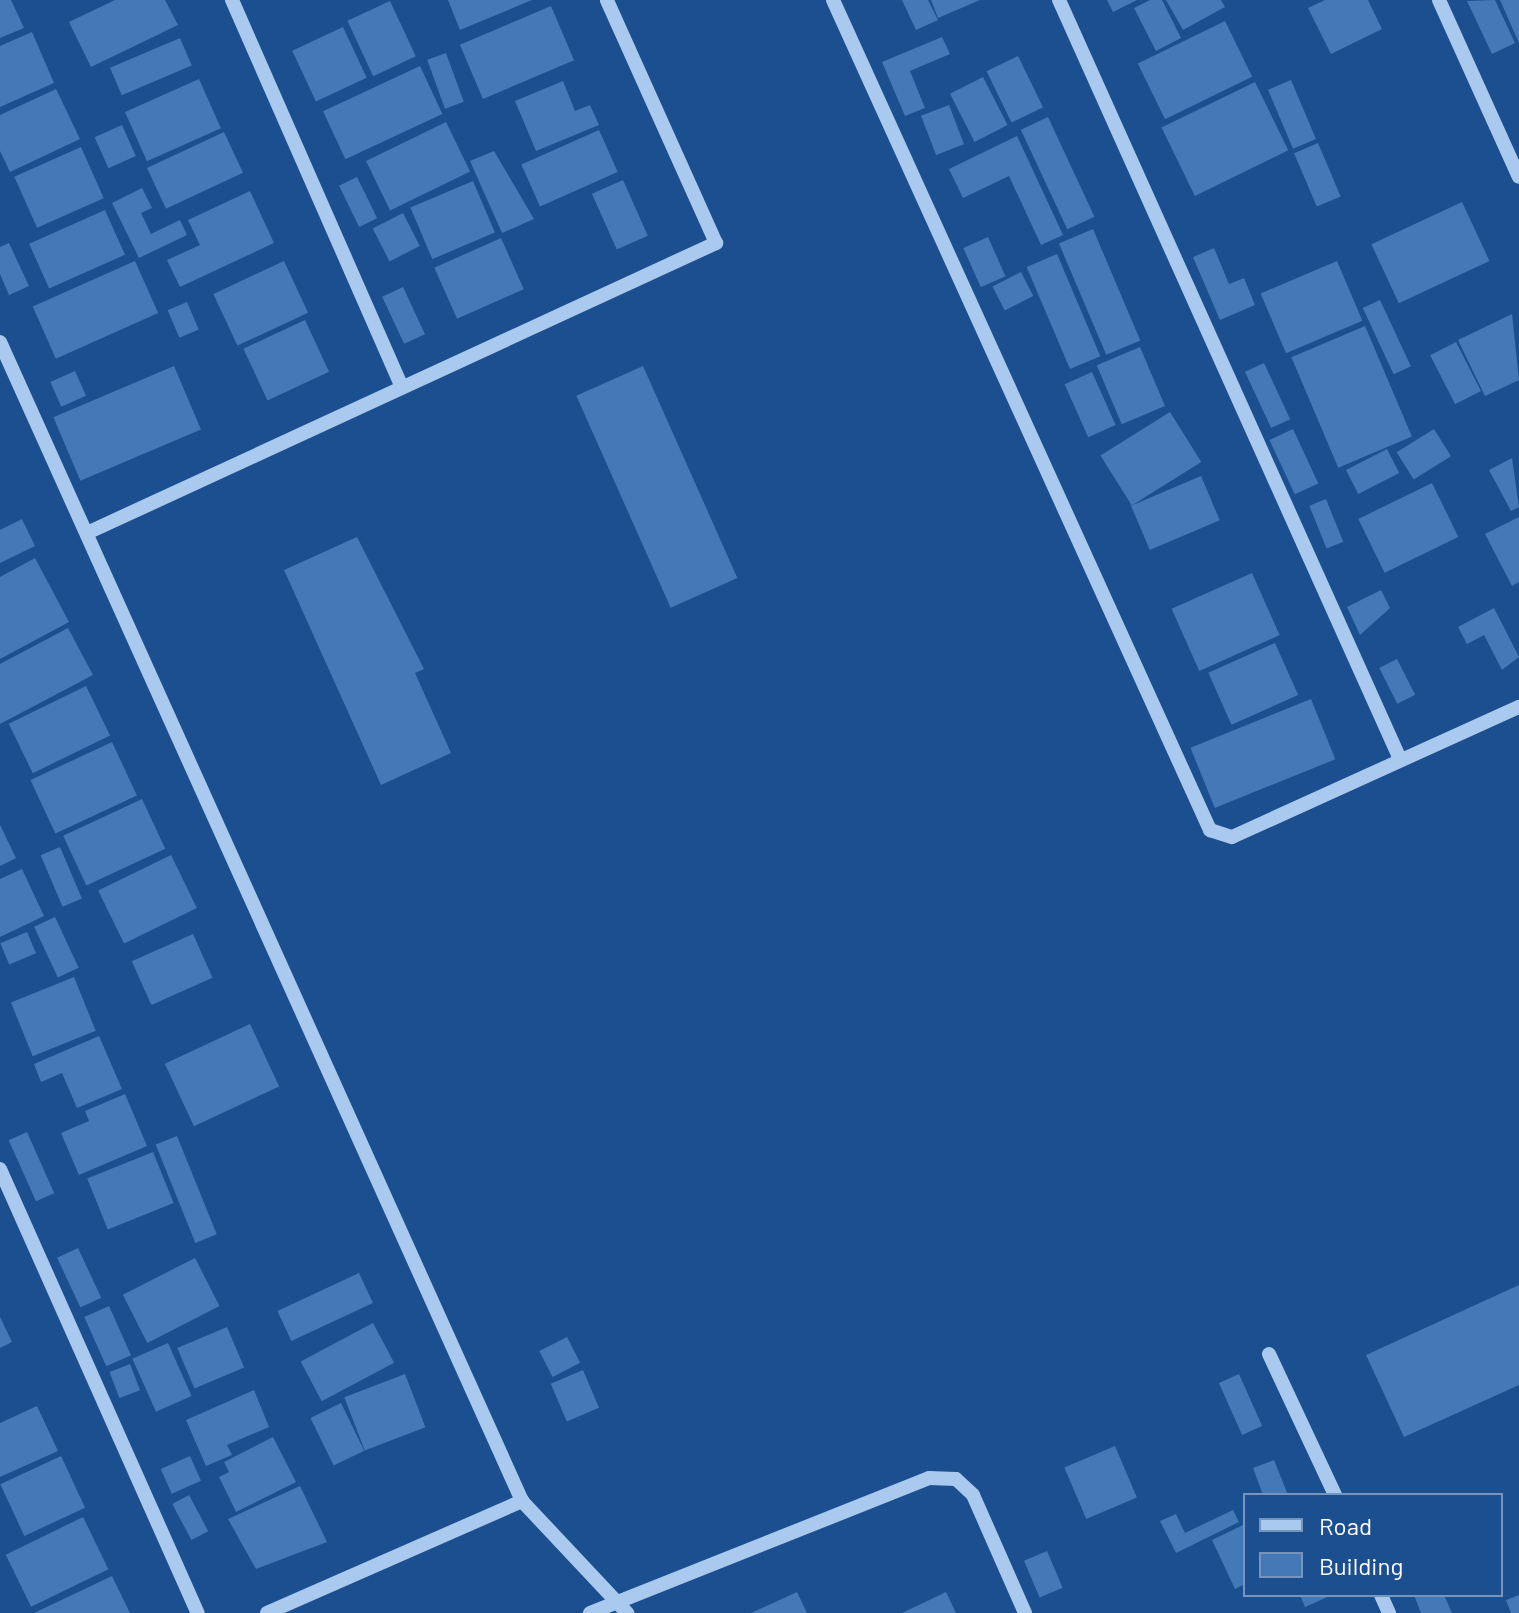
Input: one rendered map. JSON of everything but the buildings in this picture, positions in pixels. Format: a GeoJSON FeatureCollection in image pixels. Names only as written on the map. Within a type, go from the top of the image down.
{"type":"FeatureCollection","features":[{"type":"Feature","properties":{"kind":"street"},"geometry":{"type":"LineString","coordinates":[[232,0],[402,387]]}},
{"type":"Feature","properties":{"kind":"street"},"geometry":{"type":"LineString","coordinates":[[87,533],[716,243],[607,0]]}},
{"type":"Feature","properties":{"kind":"street"},"geometry":{"type":"LineString","coordinates":[[833,0],[1197,813],[1210,830],[1232,837],[1519,707]]}},
{"type":"Feature","properties":{"kind":"street"},"geometry":{"type":"LineString","coordinates":[[1059,0],[1400,759]]}},
{"type":"Feature","properties":{"kind":"street"},"geometry":{"type":"LineString","coordinates":[[1439,0],[1519,177]]}},
{"type":"Feature","properties":{"kind":"street"},"geometry":{"type":"LineString","coordinates":[[0,342],[522,1501],[624,1606]]}},
{"type":"Feature","properties":{"kind":"street"},"geometry":{"type":"LineString","coordinates":[[0,1169],[198,1613]]}},
{"type":"Feature","properties":{"kind":"street"},"geometry":{"type":"LineString","coordinates":[[1269,1354],[1334,1493]]}},
{"type":"Feature","properties":{"kind":"street"},"geometry":{"type":"LineString","coordinates":[[590,1613],[624,1606],[929,1478],[956,1479],[973,1495],[1025,1613]]}},
{"type":"Feature","properties":{"kind":"street"},"geometry":{"type":"LineString","coordinates":[[267,1613],[522,1501]]}}]}
